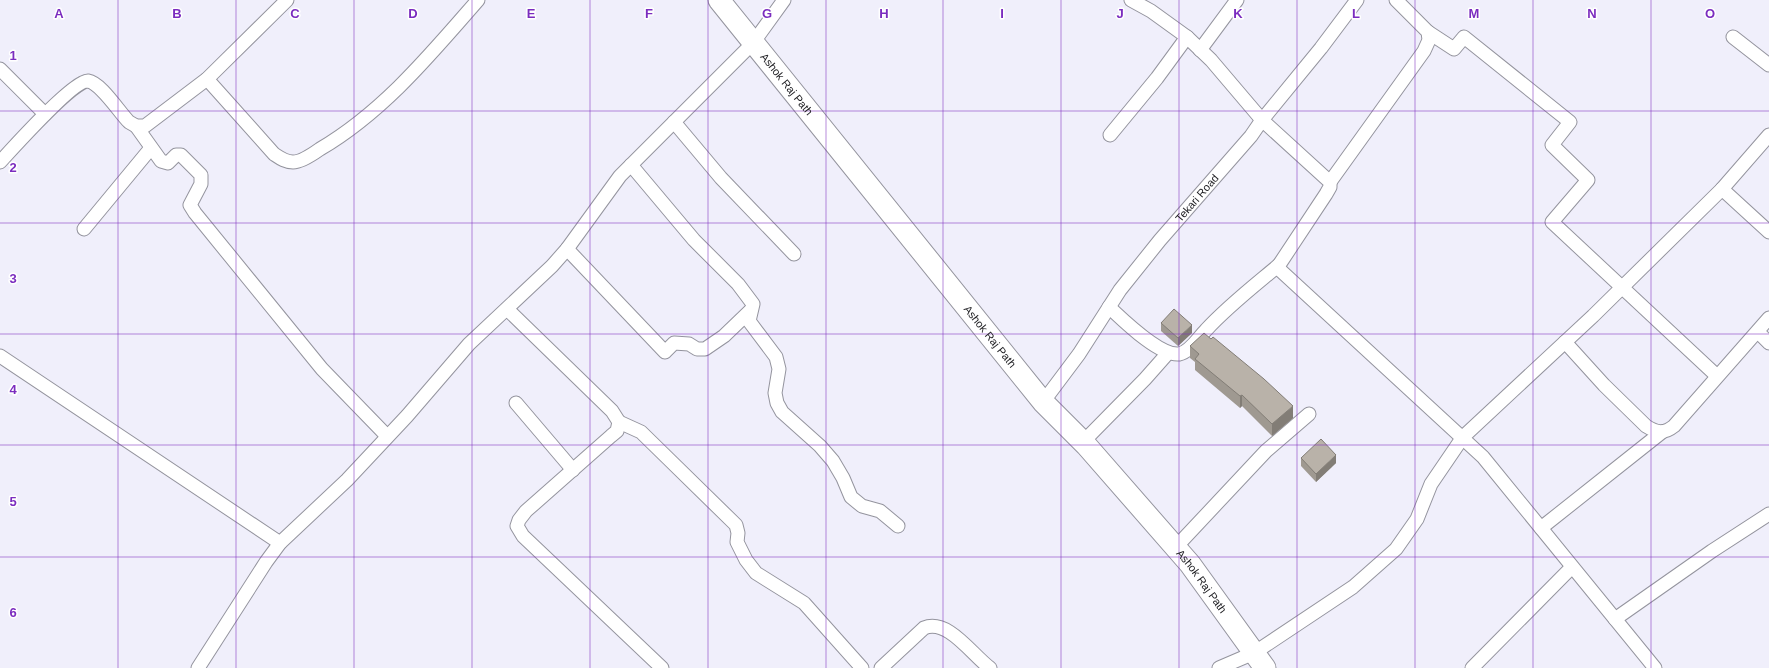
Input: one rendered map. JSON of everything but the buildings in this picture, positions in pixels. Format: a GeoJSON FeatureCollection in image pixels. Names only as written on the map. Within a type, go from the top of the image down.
{"type":"FeatureCollection","features":[{"type":"Feature","properties":{"kind":"main road","name":"Ashok Raj Path"},"geometry":{"type":"LineString","coordinates":[[719,0],[1043,402],[1083,442],[1190,564],[1260,661]]}},
{"type":"Feature","properties":{"kind":"street"},"geometry":{"type":"LineString","coordinates":[[136,126],[146,126],[207,79],[287,0]]}},
{"type":"Feature","properties":{"kind":"street"},"geometry":{"type":"LineString","coordinates":[[207,79],[274,154],[282,160],[294,162],[316,152],[362,122],[418,68],[478,0]]}},
{"type":"Feature","properties":{"kind":"street"},"geometry":{"type":"LineString","coordinates":[[198,668],[266,562],[280,543],[333,494],[407,416],[469,344],[544,274],[567,249],[620,176],[753,43],[784,0]]}},
{"type":"Feature","properties":{"kind":"street"},"geometry":{"type":"LineString","coordinates":[[1130,0],[1151,11],[1187,37],[1262,120],[1330,182]]}},
{"type":"Feature","properties":{"kind":"street"},"geometry":{"type":"LineString","coordinates":[[1200,50],[1237,0]]}},
{"type":"Feature","properties":{"kind":"street","name":"Tekari Road"},"geometry":{"type":"LineString","coordinates":[[1043,402],[1079,354],[1110,307],[1160,240],[1251,136],[1357,0]]}},
{"type":"Feature","properties":{"kind":"street"},"geometry":{"type":"LineString","coordinates":[[1396,0],[1428,32],[1454,49],[1464,37],[1570,122],[1552,145],[1588,180],[1552,222],[1717,376]]}},
{"type":"Feature","properties":{"kind":"street"},"geometry":{"type":"LineString","coordinates":[[1110,307],[1130,329],[1168,353],[1179,354],[1189,348],[1231,304],[1278,265],[1326,194],[1330,187],[1330,182],[1424,51],[1429,40],[1428,32]]}},
{"type":"Feature","properties":{"kind":"street"},"geometry":{"type":"LineString","coordinates":[[1110,135],[1157,78],[1187,37]]}},
{"type":"Feature","properties":{"kind":"street"},"geometry":{"type":"LineString","coordinates":[[1733,37],[1769,65]]}},
{"type":"Feature","properties":{"kind":"street"},"geometry":{"type":"LineString","coordinates":[[0,68],[45,114]]}},
{"type":"Feature","properties":{"kind":"street"},"geometry":{"type":"LineString","coordinates":[[2,157],[80,82],[88,81],[98,86],[124,117],[136,126],[151,148],[164,163],[168,163],[176,155],[181,155],[201,175],[201,184],[190,205],[195,213],[329,378],[387,436]]}},
{"type":"Feature","properties":{"kind":"street"},"geometry":{"type":"LineString","coordinates":[[674,122],[721,178],[794,254]]}},
{"type":"Feature","properties":{"kind":"street"},"geometry":{"type":"LineString","coordinates":[[1219,668],[1260,661],[1353,587],[1396,549],[1417,518],[1430,484],[1463,437],[1565,342],[1722,189],[1769,135]]}},
{"type":"Feature","properties":{"kind":"street"},"geometry":{"type":"LineString","coordinates":[[84,229],[151,148]]}},
{"type":"Feature","properties":{"kind":"street"},"geometry":{"type":"LineString","coordinates":[[631,165],[694,240],[747,295],[753,304],[750,311],[749,321],[776,357],[779,369],[775,393],[777,403],[782,412],[820,446],[843,478],[851,497],[862,506],[880,511],[898,526]]}},
{"type":"Feature","properties":{"kind":"street"},"geometry":{"type":"LineString","coordinates":[[1722,189],[1769,232]]}},
{"type":"Feature","properties":{"kind":"street"},"geometry":{"type":"LineString","coordinates":[[567,249],[665,352],[674,343],[689,344],[697,349],[705,349],[724,336],[750,311]]}},
{"type":"Feature","properties":{"kind":"street"},"geometry":{"type":"LineString","coordinates":[[1278,265],[1286,277],[1463,437],[1483,457],[1655,668]]}},
{"type":"Feature","properties":{"kind":"street"},"geometry":{"type":"LineString","coordinates":[[507,309],[612,411],[619,422],[641,432],[736,525],[738,532],[737,542],[746,560],[756,573],[765,580],[793,594],[804,603],[862,668]]}},
{"type":"Feature","properties":{"kind":"street"},"geometry":{"type":"LineString","coordinates":[[1541,528],[1662,432],[1674,426],[1769,318]]}},
{"type":"Feature","properties":{"kind":"street"},"geometry":{"type":"LineString","coordinates":[[1758,332],[1769,343]]}},
{"type":"Feature","properties":{"kind":"street"},"geometry":{"type":"LineString","coordinates":[[1565,342],[1604,385],[1646,426],[1654,431],[1662,432]]}},
{"type":"Feature","properties":{"kind":"street"},"geometry":{"type":"LineString","coordinates":[[1083,442],[1168,353]]}},
{"type":"Feature","properties":{"kind":"street"},"geometry":{"type":"LineString","coordinates":[[0,356],[280,543]]}},
{"type":"Feature","properties":{"kind":"street"},"geometry":{"type":"LineString","coordinates":[[516,403],[573,470]]}},
{"type":"Feature","properties":{"kind":"street"},"geometry":{"type":"LineString","coordinates":[[1175,548],[1266,451],[1309,414]]}},
{"type":"Feature","properties":{"kind":"street"},"geometry":{"type":"LineString","coordinates":[[619,422],[616,431],[526,511],[519,520],[517,526],[523,536],[662,668]]}},
{"type":"Feature","properties":{"kind":"street"},"geometry":{"type":"LineString","coordinates":[[1615,618],[1712,551],[1769,514]]}},
{"type":"Feature","properties":{"kind":"street"},"geometry":{"type":"LineString","coordinates":[[1472,668],[1572,567]]}},
{"type":"Feature","properties":{"kind":"street"},"geometry":{"type":"LineString","coordinates":[[881,668],[924,628],[932,625],[942,627],[952,634],[990,668]]}}]}
